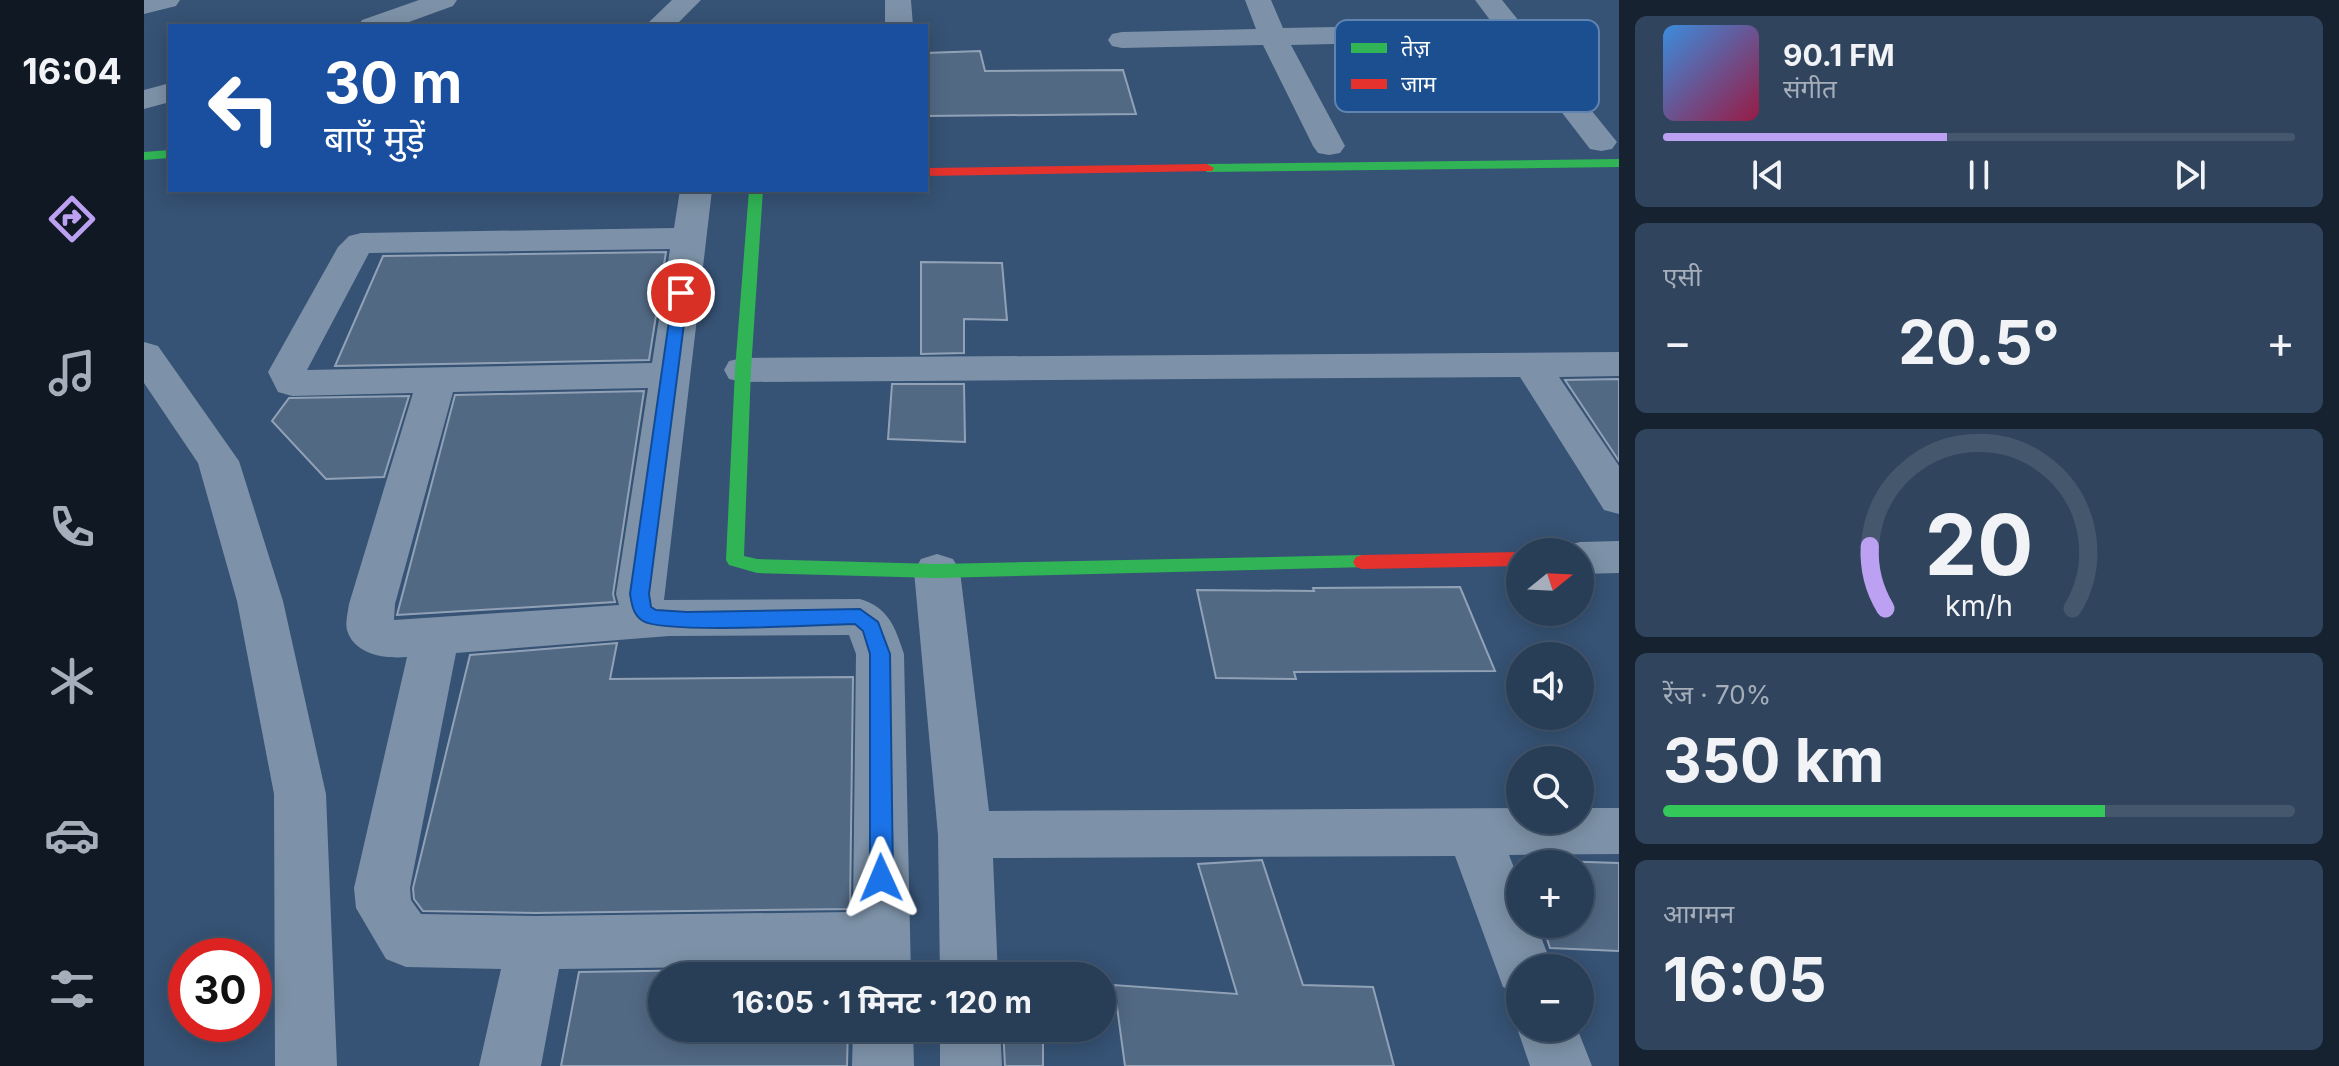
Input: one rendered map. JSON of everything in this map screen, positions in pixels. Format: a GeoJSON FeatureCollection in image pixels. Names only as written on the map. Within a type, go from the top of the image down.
{"type":"FeatureCollection","features":[{"type":"Feature","properties":{"kind":"street"},"geometry":{"type":"LineString","coordinates":[[144,6],[167,0]]}},
{"type":"Feature","properties":{"kind":"street"},"geometry":{"type":"LineString","coordinates":[[378,24],[444,0]]}},
{"type":"Feature","properties":{"kind":"street"},"geometry":{"type":"LineString","coordinates":[[661,24],[688,0]]}},
{"type":"Feature","properties":{"kind":"street"},"geometry":{"type":"LineString","coordinates":[[898,0],[899,24]]}},
{"type":"Feature","properties":{"kind":"street"},"geometry":{"type":"LineString","coordinates":[[1258,0],[1273,37],[1329,146]]}},
{"type":"Feature","properties":{"kind":"street"},"geometry":{"type":"LineString","coordinates":[[1488,0],[1502,20]]}},
{"type":"Feature","properties":{"kind":"street"},"geometry":{"type":"LineString","coordinates":[[1122,40],[1335,36]]}},
{"type":"Feature","properties":{"kind":"street"},"geometry":{"type":"LineString","coordinates":[[144,100],[168,93]]}},
{"type":"Feature","properties":{"kind":"street"},"geometry":{"type":"LineString","coordinates":[[1581,112],[1613,149]]}},
{"type":"Feature","properties":{"kind":"street"},"geometry":{"type":"LineString","coordinates":[[1571,143],[1613,149]]}},
{"type":"Feature","properties":{"kind":"street"},"geometry":{"type":"LineString","coordinates":[[928,172],[1613,149]]}},
{"type":"Feature","properties":{"kind":"street"},"geometry":{"type":"LineString","coordinates":[[144,156],[168,154]]}},
{"type":"Feature","properties":{"kind":"street"},"geometry":{"type":"LineString","coordinates":[[668,619],[651,617],[643,610],[639,594],[696,192]]}},
{"type":"Feature","properties":{"kind":"street"},"geometry":{"type":"LineString","coordinates":[[756,192],[743,370],[735,560],[757,566],[937,571],[1506,559]]}},
{"type":"Feature","properties":{"kind":"street"},"geometry":{"type":"LineString","coordinates":[[669,375],[292,383],[287,372],[355,247],[361,243],[688,238]]}},
{"type":"Feature","properties":{"kind":"street"},"geometry":{"type":"LineString","coordinates":[[144,354],[218,461],[260,601],[300,794],[306,1066]]}},
{"type":"Feature","properties":{"kind":"street"},"geometry":{"type":"LineString","coordinates":[[1531,364],[1619,499]]}},
{"type":"Feature","properties":{"kind":"street"},"geometry":{"type":"LineString","coordinates":[[743,370],[1619,364]]}},
{"type":"Feature","properties":{"kind":"street"},"geometry":{"type":"LineString","coordinates":[[435,637],[382,888],[384,908],[406,940],[882,957],[880,654],[871,627],[860,617],[668,619],[387,640],[370,628],[372,604],[436,381]]}},
{"type":"Feature","properties":{"kind":"street"},"geometry":{"type":"LineString","coordinates":[[1594,558],[1619,557]]}},
{"type":"Feature","properties":{"kind":"street"},"geometry":{"type":"LineString","coordinates":[[937,571],[965,835],[969,962]]}},
{"type":"Feature","properties":{"kind":"street"},"geometry":{"type":"LineString","coordinates":[[965,835],[1619,831]]}},
{"type":"Feature","properties":{"kind":"street"},"geometry":{"type":"LineString","coordinates":[[1474,834],[1519,954]]}},
{"type":"Feature","properties":{"kind":"street"},"geometry":{"type":"LineString","coordinates":[[510,1066],[536,943]]}},
{"type":"Feature","properties":{"kind":"street"},"geometry":{"type":"LineString","coordinates":[[883,1042],[883,1066]]}},
{"type":"Feature","properties":{"kind":"street"},"geometry":{"type":"LineString","coordinates":[[970,1042],[971,1066]]}},
{"type":"Feature","properties":{"kind":"street"},"geometry":{"type":"LineString","coordinates":[[1552,1042],[1561,1066]]}},
{"type":"Feature","properties":{"kind":"building"},"geometry":{"type":"Polygon","coordinates":[[[980,51],[985,71],[1123,70],[1136,114],[928,116],[928,53],[980,51]]]}},
{"type":"Feature","properties":{"kind":"building"},"geometry":{"type":"Polygon","coordinates":[[[666,252],[649,360],[335,366],[383,256],[666,252]]]}},
{"type":"Feature","properties":{"kind":"building"},"geometry":{"type":"Polygon","coordinates":[[[921,262],[1002,263],[1007,320],[964,319],[964,353],[921,354],[921,262]]]}},
{"type":"Feature","properties":{"kind":"building"},"geometry":{"type":"Polygon","coordinates":[[[1619,379],[1619,461],[1565,380],[1619,379]]]}},
{"type":"Feature","properties":{"kind":"building"},"geometry":{"type":"Polygon","coordinates":[[[892,384],[964,384],[965,442],[888,439],[892,384]]]}},
{"type":"Feature","properties":{"kind":"building"},"geometry":{"type":"Polygon","coordinates":[[[644,391],[613,594],[615,602],[397,615],[455,395],[644,391]]]}},
{"type":"Feature","properties":{"kind":"building"},"geometry":{"type":"Polygon","coordinates":[[[409,396],[384,477],[326,479],[272,421],[289,398],[409,396]]]}},
{"type":"Feature","properties":{"kind":"building"},"geometry":{"type":"Polygon","coordinates":[[[1460,587],[1495,671],[1294,672],[1296,679],[1216,678],[1197,590],[1314,591],[1313,588],[1460,587]]]}},
{"type":"Feature","properties":{"kind":"building"},"geometry":{"type":"Polygon","coordinates":[[[617,643],[610,679],[853,677],[850,909],[536,913],[423,911],[414,899],[413,888],[470,655],[617,643]]]}},
{"type":"Feature","properties":{"kind":"building"},"geometry":{"type":"Polygon","coordinates":[[[1262,860],[1303,985],[1373,987],[1394,1066],[1125,1066],[1116,985],[1237,994],[1198,864],[1262,860]]]}},
{"type":"Feature","properties":{"kind":"building"},"geometry":{"type":"Polygon","coordinates":[[[1594,862],[1619,863],[1619,951],[1550,948],[1547,938],[1594,938],[1594,862]]]}},
{"type":"Feature","properties":{"kind":"building"},"geometry":{"type":"Polygon","coordinates":[[[648,971],[648,1042],[848,1042],[847,1066],[561,1066],[579,972],[648,971]]]}},
{"type":"Feature","properties":{"kind":"building"},"geometry":{"type":"Polygon","coordinates":[[[1004,1042],[1043,1042],[1043,1066],[1005,1066],[1004,1042]]]}},
{"type":"Feature","properties":{"kind":"traffic: fast"},"geometry":{"type":"LineString","coordinates":[[144,156],[168,154]]}},
{"type":"Feature","properties":{"kind":"traffic: fast"},"geometry":{"type":"LineString","coordinates":[[1207,168],[1619,163]]}},
{"type":"Feature","properties":{"kind":"traffic: fast"},"geometry":{"type":"LineString","coordinates":[[756,192],[743,370],[735,560],[757,566],[937,571],[1362,562]]}},
{"type":"Feature","properties":{"kind":"traffic: jam"},"geometry":{"type":"LineString","coordinates":[[928,172],[1207,168]]}},
{"type":"Feature","properties":{"kind":"traffic: jam"},"geometry":{"type":"LineString","coordinates":[[1362,562],[1506,559]]}},
{"type":"Feature","properties":{"kind":"route"},"geometry":{"type":"LineString","coordinates":[[681,293],[639,594],[643,610],[651,617],[687,620],[860,617],[871,627],[880,654],[881,878]]}}]}
